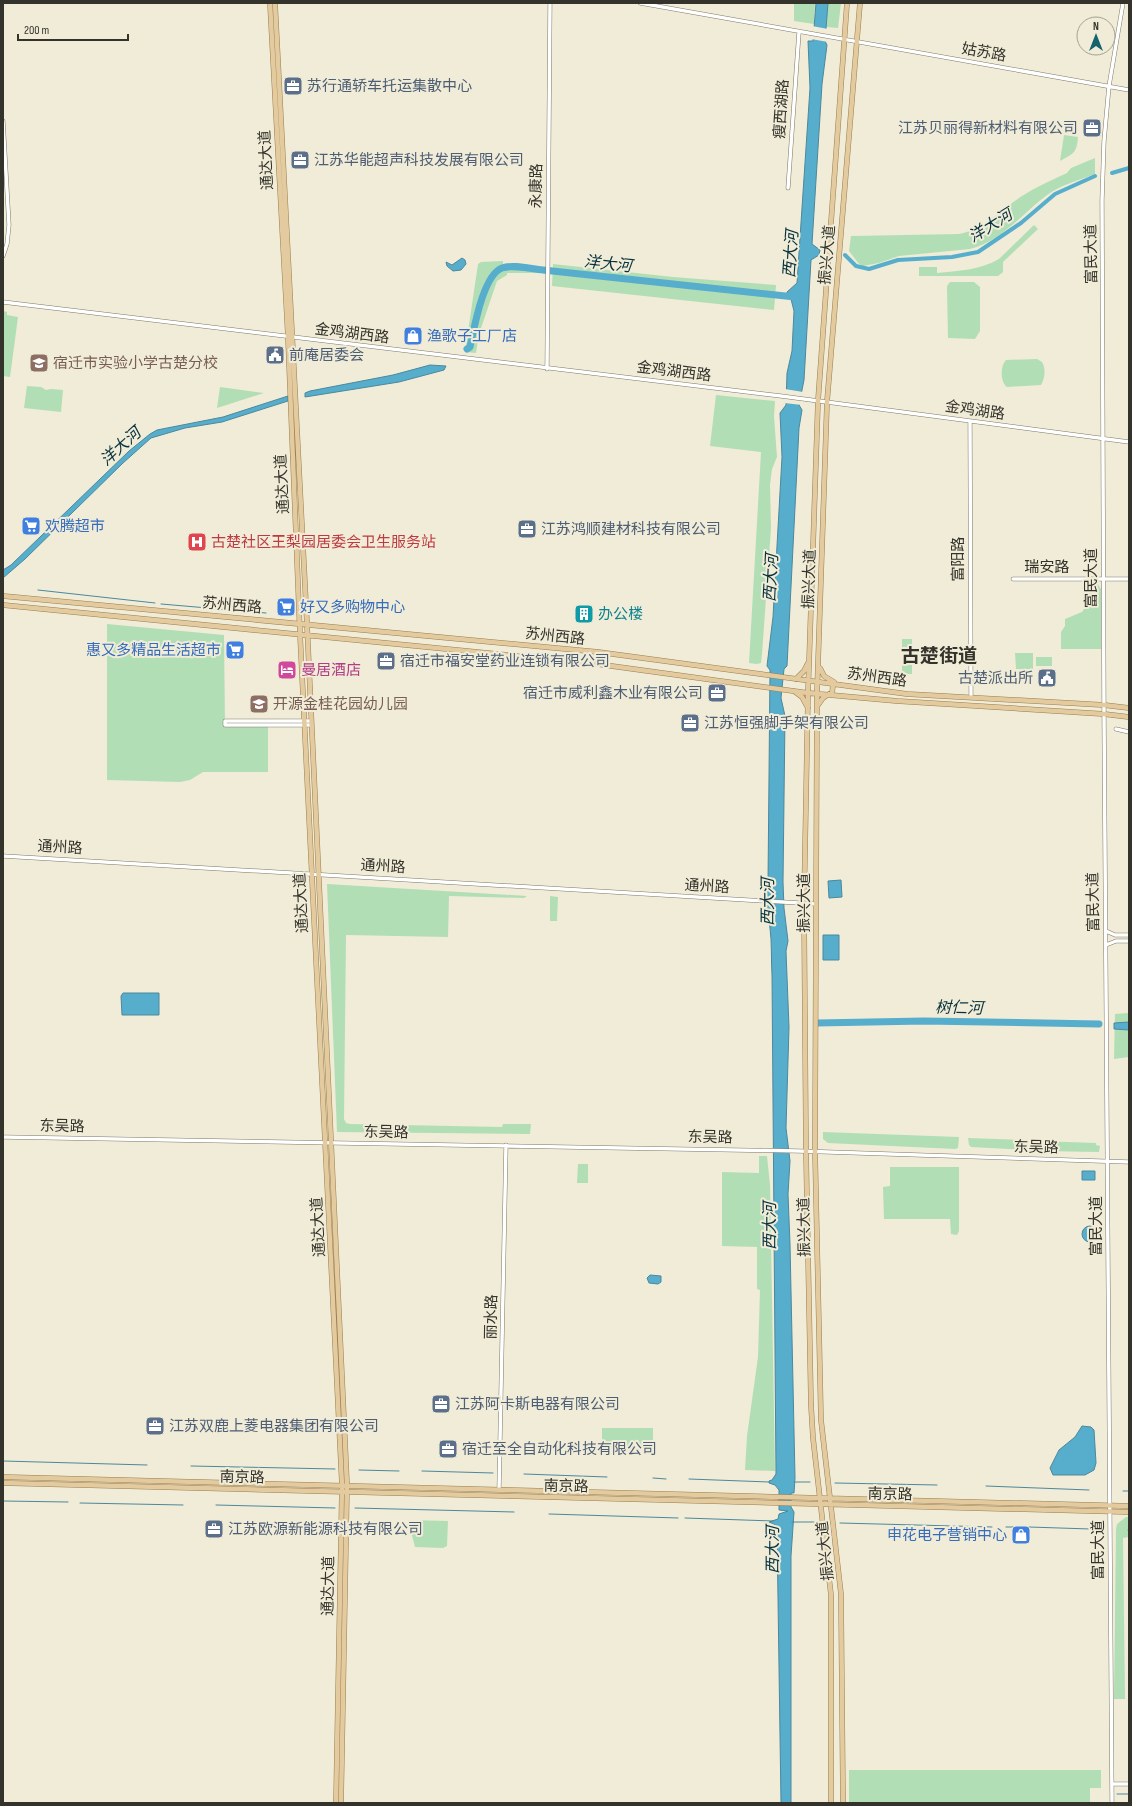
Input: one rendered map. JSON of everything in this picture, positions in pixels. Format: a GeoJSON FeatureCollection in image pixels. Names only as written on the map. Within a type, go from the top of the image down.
{"type":"FeatureCollection","features":[{"type":"Feature","properties":{"kind":"main road","name":"通达大道"},"geometry":{"type":"LineString","coordinates":[[270,3],[307,624],[328,1143]]}},
{"type":"Feature","properties":{"kind":"main road","name":"通达大道"},"geometry":{"type":"LineString","coordinates":[[275,3],[290,337],[304,723],[328,1143],[345,1485],[336,1803]]}},
{"type":"Feature","properties":{"kind":"main road","name":"振兴大道"},"geometry":{"type":"LineString","coordinates":[[831,1803],[831,1595],[811,1405],[806,1151],[804,904],[808,693],[818,401],[847,3]]}},
{"type":"Feature","properties":{"kind":"main road","name":"振兴大道"},"geometry":{"type":"LineString","coordinates":[[843,1803],[841,1594],[832,1505],[821,1420],[815,1151],[817,693],[827,402],[860,3]]}},
{"type":"Feature","properties":{"kind":"main road","name":"苏州西路"},"geometry":{"type":"LineString","coordinates":[[3,596],[598,652],[907,694],[1104,704],[1129,708]]}},
{"type":"Feature","properties":{"kind":"main road","name":"苏州西路"},"geometry":{"type":"LineString","coordinates":[[3,605],[597,664],[808,693],[896,701],[1104,714],[1129,717]]}},
{"type":"Feature","properties":{"kind":"main road"},"geometry":{"type":"LineString","coordinates":[[794,678],[807,667],[810,653]]}},
{"type":"Feature","properties":{"kind":"main road"},"geometry":{"type":"LineString","coordinates":[[819,658],[820,670],[824,676],[841,684]]}},
{"type":"Feature","properties":{"kind":"main road"},"geometry":{"type":"LineString","coordinates":[[817,707],[823,698],[831,694],[833,683]]}},
{"type":"Feature","properties":{"kind":"main road"},"geometry":{"type":"LineString","coordinates":[[792,691],[802,698],[808,709]]}},
{"type":"Feature","properties":{"kind":"main road","name":"南京路"},"geometry":{"type":"LineString","coordinates":[[3,1477],[798,1496],[1129,1506]]}},
{"type":"Feature","properties":{"kind":"main road","name":"南京路"},"geometry":{"type":"LineString","coordinates":[[3,1483],[1129,1512]]}},
{"type":"Feature","properties":{"kind":"main road","name":"通达大道"},"geometry":{"type":"LineString","coordinates":[[341,1803],[344,1492]]}},
{"type":"Feature","properties":{"kind":"street","name":"永康路"},"geometry":{"type":"LineString","coordinates":[[547,369],[550,3]]}},
{"type":"Feature","properties":{"kind":"street"},"geometry":{"type":"LineString","coordinates":[[640,3],[798,32]]}},
{"type":"Feature","properties":{"kind":"street","name":"富民大道"},"geometry":{"type":"LineString","coordinates":[[1112,1803],[1103,579],[1102,200],[1104,141],[1122,3]]}},
{"type":"Feature","properties":{"kind":"street","name":"姑苏路"},"geometry":{"type":"LineString","coordinates":[[798,32],[1129,90]]}},
{"type":"Feature","properties":{"kind":"street","name":"瘦西湖路"},"geometry":{"type":"LineString","coordinates":[[788,188],[798,32]]}},
{"type":"Feature","properties":{"kind":"street"},"geometry":{"type":"LineString","coordinates":[[3,121],[9,225],[7,244],[3,256]]}},
{"type":"Feature","properties":{"kind":"street","name":"金鸡湖西路"},"geometry":{"type":"LineString","coordinates":[[3,302],[818,401]]}},
{"type":"Feature","properties":{"kind":"street","name":"金鸡湖路"},"geometry":{"type":"LineString","coordinates":[[818,401],[1129,442]]}},
{"type":"Feature","properties":{"kind":"street","name":"富阳路"},"geometry":{"type":"LineString","coordinates":[[970,421],[971,697]]}},
{"type":"Feature","properties":{"kind":"street","name":"瑞安路"},"geometry":{"type":"LineString","coordinates":[[1013,579],[1129,579]]}},
{"type":"Feature","properties":{"kind":"street"},"geometry":{"type":"LineString","coordinates":[[256,723],[225,721],[225,725],[256,723],[311,723]]}},
{"type":"Feature","properties":{"kind":"street"},"geometry":{"type":"LineString","coordinates":[[1116,730],[1129,732]]}},
{"type":"Feature","properties":{"kind":"street","name":"通州路"},"geometry":{"type":"LineString","coordinates":[[3,856],[816,904]]}},
{"type":"Feature","properties":{"kind":"street"},"geometry":{"type":"LineString","coordinates":[[1106,931],[1115,935],[1129,935]]}},
{"type":"Feature","properties":{"kind":"street"},"geometry":{"type":"LineString","coordinates":[[1106,945],[1116,941],[1129,941]]}},
{"type":"Feature","properties":{"kind":"street","name":"东吴路"},"geometry":{"type":"LineString","coordinates":[[3,1137],[815,1151],[1129,1162]]}},
{"type":"Feature","properties":{"kind":"street","name":"丽水路"},"geometry":{"type":"LineString","coordinates":[[499,1490],[506,1145]]}},
{"type":"Feature","properties":{"kind":"street"},"geometry":{"type":"LineString","coordinates":[[1112,1784],[1129,1784]]}},
{"type":"Feature","properties":{"kind":"green space"},"geometry":{"type":"Polygon","coordinates":[[[794,3],[815,3],[814,24],[794,21],[794,3]]]}},
{"type":"Feature","properties":{"kind":"green space"},"geometry":{"type":"Polygon","coordinates":[[[828,3],[841,3],[838,28],[826,27],[828,3]]]}},
{"type":"Feature","properties":{"kind":"green space"},"geometry":{"type":"Polygon","coordinates":[[[1064,135],[1078,137],[1077,147],[1068,157],[1060,161],[1064,135]]]}},
{"type":"Feature","properties":{"kind":"green space"},"geometry":{"type":"Polygon","coordinates":[[[1095,158],[1095,174],[1052,191],[1011,226],[992,240],[981,245],[970,249],[899,256],[879,263],[863,266],[859,264],[849,251],[851,236],[959,234],[968,232],[992,218],[1027,193],[1067,173],[1071,168],[1095,158]]]}},
{"type":"Feature","properties":{"kind":"green space"},"geometry":{"type":"Polygon","coordinates":[[[1034,225],[1038,229],[1003,262],[1003,272],[998,276],[919,276],[919,267],[937,267],[937,273],[953,272],[992,263],[999,259],[1034,225]]]}},
{"type":"Feature","properties":{"kind":"green space"},"geometry":{"type":"Polygon","coordinates":[[[503,261],[503,266],[541,267],[540,273],[507,273],[507,275],[497,281],[479,334],[476,353],[465,352],[478,264],[481,262],[503,261]]]}},
{"type":"Feature","properties":{"kind":"green space"},"geometry":{"type":"Polygon","coordinates":[[[553,264],[673,277],[776,285],[774,310],[552,286],[553,264]]]}},
{"type":"Feature","properties":{"kind":"green space"},"geometry":{"type":"Polygon","coordinates":[[[950,282],[974,282],[980,287],[980,331],[975,339],[948,338],[947,286],[950,282]]]}},
{"type":"Feature","properties":{"kind":"green space"},"geometry":{"type":"Polygon","coordinates":[[[3,311],[7,312],[7,315],[18,317],[10,377],[3,376],[3,311]]]}},
{"type":"Feature","properties":{"kind":"green space"},"geometry":{"type":"Polygon","coordinates":[[[1037,359],[1042,362],[1044,368],[1044,376],[1041,385],[1007,387],[1005,385],[1002,378],[1002,370],[1006,360],[1037,359]]]}},
{"type":"Feature","properties":{"kind":"green space"},"geometry":{"type":"Polygon","coordinates":[[[27,386],[41,387],[46,390],[63,390],[61,412],[24,408],[27,386]]]}},
{"type":"Feature","properties":{"kind":"green space"},"geometry":{"type":"Polygon","coordinates":[[[220,387],[264,393],[217,408],[220,387]]]}},
{"type":"Feature","properties":{"kind":"green space"},"geometry":{"type":"Polygon","coordinates":[[[716,395],[775,401],[774,416],[777,457],[772,469],[770,485],[771,528],[762,654],[761,663],[757,664],[749,663],[761,452],[710,446],[716,395]]]}},
{"type":"Feature","properties":{"kind":"green space"},"geometry":{"type":"Polygon","coordinates":[[[1087,582],[1097,583],[1101,589],[1101,649],[1061,649],[1061,632],[1065,626],[1065,619],[1082,612],[1087,605],[1087,582]]]}},
{"type":"Feature","properties":{"kind":"green space"},"geometry":{"type":"Polygon","coordinates":[[[107,624],[224,635],[225,726],[268,727],[268,772],[203,772],[190,780],[180,782],[107,780],[107,624]]]}},
{"type":"Feature","properties":{"kind":"green space"},"geometry":{"type":"Polygon","coordinates":[[[902,639],[912,639],[912,674],[902,674],[902,639]]]}},
{"type":"Feature","properties":{"kind":"green space"},"geometry":{"type":"Polygon","coordinates":[[[1015,653],[1033,653],[1033,669],[1016,669],[1015,653]]]}},
{"type":"Feature","properties":{"kind":"green space"},"geometry":{"type":"Polygon","coordinates":[[[1036,657],[1052,657],[1052,666],[1036,666],[1036,657]]]}},
{"type":"Feature","properties":{"kind":"green space"},"geometry":{"type":"Polygon","coordinates":[[[327,884],[527,896],[524,898],[449,896],[448,937],[346,935],[344,1119],[346,1123],[350,1124],[502,1127],[503,1124],[531,1124],[530,1134],[337,1132],[327,884]]]}},
{"type":"Feature","properties":{"kind":"green space"},"geometry":{"type":"Polygon","coordinates":[[[550,896],[558,897],[557,921],[550,921],[550,896]]]}},
{"type":"Feature","properties":{"kind":"green space"},"geometry":{"type":"Polygon","coordinates":[[[1129,1013],[1129,1057],[1114,1059],[1115,1014],[1129,1013]]]}},
{"type":"Feature","properties":{"kind":"green space"},"geometry":{"type":"Polygon","coordinates":[[[823,1132],[959,1137],[958,1148],[955,1149],[828,1143],[823,1139],[823,1132]]]}},
{"type":"Feature","properties":{"kind":"green space"},"geometry":{"type":"Polygon","coordinates":[[[968,1138],[1025,1140],[1025,1150],[971,1147],[969,1145],[968,1138]]]}},
{"type":"Feature","properties":{"kind":"green space"},"geometry":{"type":"Polygon","coordinates":[[[1038,1141],[1096,1143],[1096,1145],[1100,1146],[1099,1152],[1039,1151],[1038,1141]]]}},
{"type":"Feature","properties":{"kind":"green space"},"geometry":{"type":"Polygon","coordinates":[[[759,1156],[767,1156],[770,1185],[775,1471],[745,1470],[747,1436],[758,1357],[760,1290],[757,1289],[757,1247],[722,1246],[722,1172],[759,1173],[759,1156]]]}},
{"type":"Feature","properties":{"kind":"green space"},"geometry":{"type":"Polygon","coordinates":[[[578,1164],[588,1164],[588,1183],[577,1183],[578,1164]]]}},
{"type":"Feature","properties":{"kind":"green space"},"geometry":{"type":"Polygon","coordinates":[[[890,1167],[959,1167],[959,1231],[957,1235],[951,1234],[950,1219],[884,1219],[883,1187],[890,1186],[890,1167]]]}},
{"type":"Feature","properties":{"kind":"green space"},"geometry":{"type":"Polygon","coordinates":[[[602,1428],[653,1428],[653,1448],[602,1448],[602,1428]]]}},
{"type":"Feature","properties":{"kind":"green space"},"geometry":{"type":"Polygon","coordinates":[[[1126,1517],[1129,1517],[1129,1537],[1123,1538],[1125,1699],[1114,1699],[1116,1529],[1117,1524],[1126,1517]]]}},
{"type":"Feature","properties":{"kind":"green space"},"geometry":{"type":"Polygon","coordinates":[[[408,1520],[448,1521],[447,1546],[443,1548],[415,1547],[408,1520]]]}},
{"type":"Feature","properties":{"kind":"green space"},"geometry":{"type":"Polygon","coordinates":[[[849,1770],[1101,1770],[1101,1788],[1090,1788],[1090,1803],[849,1803],[849,1770]]]}},
{"type":"Feature","properties":{"kind":"water","name":"西大河"},"geometry":{"type":"Polygon","coordinates":[[[816,3],[828,3],[825,41],[827,45],[822,84],[812,244],[820,250],[819,255],[811,260],[804,380],[799,405],[802,410],[799,428],[787,666],[784,669],[781,698],[785,716],[783,882],[788,941],[786,951],[789,1027],[786,1128],[790,1161],[788,1194],[795,1478],[794,1493],[791,1493],[791,1507],[794,1512],[791,1556],[791,1803],[781,1803],[777,1530],[774,1524],[769,1522],[778,1519],[779,1514],[788,1511],[779,1510],[779,1490],[775,1485],[769,1483],[769,1481],[772,1480],[776,1474],[772,975],[771,934],[765,906],[768,883],[770,670],[767,666],[773,617],[782,457],[780,413],[786,405],[787,373],[792,351],[794,311],[791,299],[787,297],[787,292],[797,283],[810,88],[808,41],[813,41],[816,3]]]}},
{"type":"Feature","properties":{"kind":"water"},"geometry":{"type":"Polygon","coordinates":[[[462,258],[465,260],[466,264],[461,270],[453,271],[447,266],[446,262],[452,265],[462,258]]]}},
{"type":"Feature","properties":{"kind":"water"},"geometry":{"type":"Polygon","coordinates":[[[430,365],[446,366],[444,370],[399,382],[305,397],[305,393],[310,391],[393,375],[430,365]]]}},
{"type":"Feature","properties":{"kind":"water"},"geometry":{"type":"Polygon","coordinates":[[[288,396],[288,401],[222,422],[185,428],[151,438],[123,463],[25,559],[3,578],[3,570],[11,565],[129,451],[150,434],[157,430],[223,417],[288,396]]]}},
{"type":"Feature","properties":{"kind":"water"},"geometry":{"type":"Polygon","coordinates":[[[841,880],[842,897],[829,898],[828,881],[841,880]]]}},
{"type":"Feature","properties":{"kind":"water"},"geometry":{"type":"Polygon","coordinates":[[[823,935],[839,935],[839,960],[823,960],[823,935]]]}},
{"type":"Feature","properties":{"kind":"water"},"geometry":{"type":"Polygon","coordinates":[[[123,993],[159,993],[159,1015],[122,1015],[121,996],[123,993]]]}},
{"type":"Feature","properties":{"kind":"water"},"geometry":{"type":"Polygon","coordinates":[[[1129,1022],[1129,1030],[1114,1029],[1114,1023],[1129,1022]]]}},
{"type":"Feature","properties":{"kind":"water"},"geometry":{"type":"Polygon","coordinates":[[[1082,1171],[1095,1171],[1095,1180],[1082,1180],[1082,1171]]]}},
{"type":"Feature","properties":{"kind":"water"},"geometry":{"type":"Polygon","coordinates":[[[1090,1226],[1096,1228],[1098,1234],[1096,1240],[1090,1242],[1084,1240],[1082,1234],[1084,1228],[1090,1226]]]}},
{"type":"Feature","properties":{"kind":"water"},"geometry":{"type":"Polygon","coordinates":[[[650,1275],[661,1276],[661,1282],[658,1284],[649,1283],[647,1278],[650,1275]]]}},
{"type":"Feature","properties":{"kind":"water"},"geometry":{"type":"Polygon","coordinates":[[[1082,1426],[1091,1427],[1094,1430],[1096,1463],[1094,1470],[1085,1475],[1053,1475],[1050,1468],[1059,1450],[1075,1437],[1082,1426]]]}},
{"type":"Feature","properties":{"kind":"pier"},"geometry":{"type":"Polygon","coordinates":[[[812,26],[828,29],[828,42],[811,39],[812,26]]]}},
{"type":"Feature","properties":{"kind":"pier"},"geometry":{"type":"Polygon","coordinates":[[[785,389],[803,392],[802,405],[784,403],[785,389]]]}},
{"type":"Feature","properties":{"kind":"waterway","name":"洋大河"},"geometry":{"type":"LineString","coordinates":[[1112,173],[1129,168]]}},
{"type":"Feature","properties":{"kind":"waterway","name":"洋大河"},"geometry":{"type":"LineString","coordinates":[[845,255],[856,266],[869,269],[898,260],[952,257],[978,252],[1021,223],[1055,194],[1095,176]]}},
{"type":"Feature","properties":{"kind":"waterway","name":"洋大河"},"geometry":{"type":"LineString","coordinates":[[467,349],[470,347],[480,303],[490,281],[495,273],[502,268],[512,266],[795,297]]}},
{"type":"Feature","properties":{"kind":"waterway"},"geometry":{"type":"LineString","coordinates":[[38,590],[155,603]]}},
{"type":"Feature","properties":{"kind":"waterway"},"geometry":{"type":"LineString","coordinates":[[161,604],[266,613]]}},
{"type":"Feature","properties":{"kind":"waterway","name":"树仁河"},"geometry":{"type":"LineString","coordinates":[[817,1023],[924,1021],[1099,1024]]}},
{"type":"Feature","properties":{"kind":"waterway"},"geometry":{"type":"LineString","coordinates":[[3,1461],[147,1465]]}},
{"type":"Feature","properties":{"kind":"waterway"},"geometry":{"type":"LineString","coordinates":[[191,1466],[335,1469]]}},
{"type":"Feature","properties":{"kind":"waterway"},"geometry":{"type":"LineString","coordinates":[[359,1470],[399,1471]]}},
{"type":"Feature","properties":{"kind":"waterway"},"geometry":{"type":"LineString","coordinates":[[422,1471],[493,1473]]}},
{"type":"Feature","properties":{"kind":"waterway"},"geometry":{"type":"LineString","coordinates":[[524,1474],[607,1477]]}},
{"type":"Feature","properties":{"kind":"waterway"},"geometry":{"type":"LineString","coordinates":[[653,1478],[666,1479]]}},
{"type":"Feature","properties":{"kind":"waterway"},"geometry":{"type":"LineString","coordinates":[[689,1479],[769,1482]]}},
{"type":"Feature","properties":{"kind":"waterway"},"geometry":{"type":"LineString","coordinates":[[794,1482],[810,1482]]}},
{"type":"Feature","properties":{"kind":"waterway"},"geometry":{"type":"LineString","coordinates":[[835,1483],[937,1485]]}},
{"type":"Feature","properties":{"kind":"waterway"},"geometry":{"type":"LineString","coordinates":[[986,1486],[1089,1490]]}},
{"type":"Feature","properties":{"kind":"waterway"},"geometry":{"type":"LineString","coordinates":[[1123,1491],[1129,1491]]}},
{"type":"Feature","properties":{"kind":"waterway"},"geometry":{"type":"LineString","coordinates":[[3,1501],[68,1502]]}},
{"type":"Feature","properties":{"kind":"waterway"},"geometry":{"type":"LineString","coordinates":[[80,1503],[183,1505]]}},
{"type":"Feature","properties":{"kind":"waterway"},"geometry":{"type":"LineString","coordinates":[[216,1505],[335,1508]]}},
{"type":"Feature","properties":{"kind":"waterway"},"geometry":{"type":"LineString","coordinates":[[355,1508],[514,1512]]}},
{"type":"Feature","properties":{"kind":"waterway"},"geometry":{"type":"LineString","coordinates":[[549,1514],[678,1518]]}},
{"type":"Feature","properties":{"kind":"waterway","name":"西大河"},"geometry":{"type":"LineString","coordinates":[[685,1518],[773,1521]]}},
{"type":"Feature","properties":{"kind":"waterway"},"geometry":{"type":"LineString","coordinates":[[792,1522],[814,1522]]}},
{"type":"Feature","properties":{"kind":"waterway"},"geometry":{"type":"LineString","coordinates":[[840,1523],[992,1527]]}},
{"type":"Feature","properties":{"kind":"waterway"},"geometry":{"type":"LineString","coordinates":[[1006,1527],[1015,1527]]}},
{"type":"Feature","properties":{"kind":"waterway"},"geometry":{"type":"LineString","coordinates":[[1029,1527],[1090,1529]]}},
{"type":"Feature","properties":{"kind":"waterway"},"geometry":{"type":"LineString","coordinates":[[1117,1794],[1129,1794]]}},
{"type":"Feature","properties":{"kind":"place","name":"苏行通轿车托运集散中心"},"geometry":{"type":"Point","coordinates":[293,86]}},
{"type":"Feature","properties":{"kind":"place","name":"江苏贝丽得新材料有限公司"},"geometry":{"type":"Point","coordinates":[1092,128]}},
{"type":"Feature","properties":{"kind":"place","name":"江苏华能超声科技发展有限公司"},"geometry":{"type":"Point","coordinates":[300,160]}},
{"type":"Feature","properties":{"kind":"place","name":"渔歌子工厂店"},"geometry":{"type":"Point","coordinates":[413,336]}},
{"type":"Feature","properties":{"kind":"place","name":"前庵居委会"},"geometry":{"type":"Point","coordinates":[275,355]}},
{"type":"Feature","properties":{"kind":"place","name":"宿迁市实验小学古楚分校"},"geometry":{"type":"Point","coordinates":[39,363]}},
{"type":"Feature","properties":{"kind":"place","name":"欢腾超市"},"geometry":{"type":"Point","coordinates":[31,526]}},
{"type":"Feature","properties":{"kind":"place","name":"江苏鸿顺建材科技有限公司"},"geometry":{"type":"Point","coordinates":[527,529]}},
{"type":"Feature","properties":{"kind":"place","name":"古楚社区王梨园居委会卫生服务站"},"geometry":{"type":"Point","coordinates":[197,542]}},
{"type":"Feature","properties":{"kind":"place","name":"好又多购物中心"},"geometry":{"type":"Point","coordinates":[286,607]}},
{"type":"Feature","properties":{"kind":"place","name":"办公楼"},"geometry":{"type":"Point","coordinates":[584,614]}},
{"type":"Feature","properties":{"kind":"place","name":"惠又多精品生活超市"},"geometry":{"type":"Point","coordinates":[235,650]}},
{"type":"Feature","properties":{"kind":"place","name":"宿迁市福安堂药业连锁有限公司"},"geometry":{"type":"Point","coordinates":[386,661]}},
{"type":"Feature","properties":{"kind":"place","name":"曼居酒店"},"geometry":{"type":"Point","coordinates":[287,670]}},
{"type":"Feature","properties":{"kind":"place","name":"古楚派出所"},"geometry":{"type":"Point","coordinates":[1047,678]}},
{"type":"Feature","properties":{"kind":"place","name":"宿迁市威利鑫木业有限公司"},"geometry":{"type":"Point","coordinates":[717,693]}},
{"type":"Feature","properties":{"kind":"place","name":"开源金桂花园幼儿园"},"geometry":{"type":"Point","coordinates":[259,704]}},
{"type":"Feature","properties":{"kind":"place","name":"江苏恒强脚手架有限公司"},"geometry":{"type":"Point","coordinates":[690,723]}},
{"type":"Feature","properties":{"kind":"place","name":"江苏阿卡斯电器有限公司"},"geometry":{"type":"Point","coordinates":[441,1404]}},
{"type":"Feature","properties":{"kind":"place","name":"江苏双鹿上菱电器集团有限公司"},"geometry":{"type":"Point","coordinates":[155,1426]}},
{"type":"Feature","properties":{"kind":"place","name":"宿迁至全自动化科技有限公司"},"geometry":{"type":"Point","coordinates":[448,1449]}},
{"type":"Feature","properties":{"kind":"place","name":"江苏欧源新能源科技有限公司"},"geometry":{"type":"Point","coordinates":[214,1529]}},
{"type":"Feature","properties":{"kind":"place","name":"申花电子营销中心"},"geometry":{"type":"Point","coordinates":[1021,1535]}},
{"type":"Feature","properties":{"kind":"district","name":"古楚街道"},"geometry":{"type":"Point","coordinates":[939,655]}}]}
